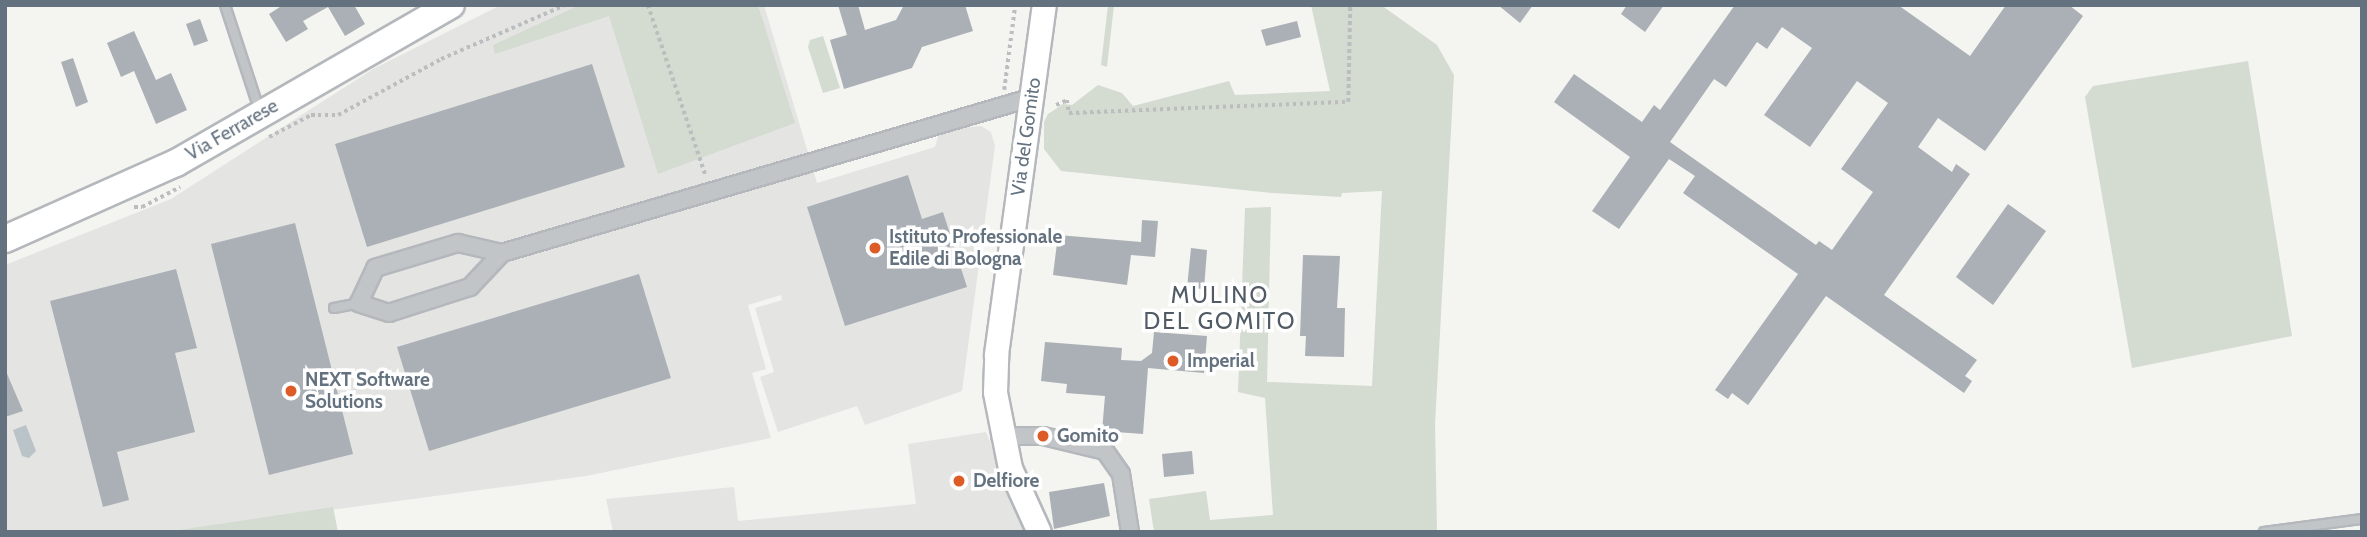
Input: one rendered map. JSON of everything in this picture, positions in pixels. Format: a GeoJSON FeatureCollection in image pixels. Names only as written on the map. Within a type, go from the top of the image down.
{"type":"FeatureCollection","features":[{"type":"Feature","properties":{"kind":"main road","name":"Via Ferrarese"},"geometry":{"type":"LineString","coordinates":[[5,239],[176,163],[451,5]]}},
{"type":"Feature","properties":{"kind":"street","name":"Via del Gomito"},"geometry":{"type":"LineString","coordinates":[[1039,532],[1000,436],[996,354],[1044,5]]}},
{"type":"Feature","properties":{"kind":"street"},"geometry":{"type":"LineString","coordinates":[[502,253],[470,288],[389,313],[359,303],[375,268],[458,243],[502,253],[1002,104],[1030,98]]}},
{"type":"Feature","properties":{"kind":"street"},"geometry":{"type":"LineString","coordinates":[[1000,436],[1043,436],[1105,451],[1121,474],[1130,532]]}},
{"type":"Feature","properties":{"kind":"lane"},"geometry":{"type":"LineString","coordinates":[[225,5],[260,113]]}},
{"type":"Feature","properties":{"kind":"lane"},"geometry":{"type":"LineString","coordinates":[[334,308],[359,303]]}},
{"type":"Feature","properties":{"kind":"lane"},"geometry":{"type":"LineString","coordinates":[[2264,532],[2362,519]]}},
{"type":"Feature","properties":{"kind":"path"},"geometry":{"type":"LineString","coordinates":[[261,141],[311,115],[338,114],[441,59],[565,5]]}},
{"type":"Feature","properties":{"kind":"path"},"geometry":{"type":"LineString","coordinates":[[648,5],[711,191]]}},
{"type":"Feature","properties":{"kind":"path"},"geometry":{"type":"LineString","coordinates":[[1002,104],[1015,5]]}},
{"type":"Feature","properties":{"kind":"path"},"geometry":{"type":"LineString","coordinates":[[1056,105],[1067,100],[1069,113],[1348,102],[1350,5]]}},
{"type":"Feature","properties":{"kind":"shaded area"},"geometry":{"type":"Polygon","coordinates":[[[501,5],[764,5],[817,183],[935,147],[940,130],[981,126],[991,132],[995,146],[962,391],[865,425],[857,406],[778,432],[760,377],[774,372],[755,308],[782,300],[781,295],[748,305],[766,369],[752,373],[771,438],[586,476],[165,532],[5,532],[5,265],[171,199],[373,69],[501,5]]]}},
{"type":"Feature","properties":{"kind":"shaded area"},"geometry":{"type":"Polygon","coordinates":[[[580,5],[758,5],[795,123],[658,174],[609,16],[495,54],[493,45],[580,5]]]}},
{"type":"Feature","properties":{"kind":"shaded area"},"geometry":{"type":"Polygon","coordinates":[[[1108,5],[1114,5],[1107,67],[1101,65],[1108,5]]]}},
{"type":"Feature","properties":{"kind":"shaded area"},"geometry":{"type":"Polygon","coordinates":[[[1311,5],[1381,5],[1437,45],[1454,75],[1435,424],[1437,532],[1154,532],[1149,499],[1206,491],[1210,520],[1273,515],[1265,398],[1238,392],[1245,208],[1271,207],[1267,382],[1372,386],[1382,191],[1342,193],[1341,197],[1273,193],[1061,171],[1044,149],[1044,122],[1048,114],[1063,104],[1072,105],[1098,85],[1122,93],[1133,106],[1229,81],[1235,95],[1330,91],[1311,5]]]}},
{"type":"Feature","properties":{"kind":"shaded area"},"geometry":{"type":"Polygon","coordinates":[[[823,36],[840,88],[823,93],[808,47],[810,40],[823,36]]]}},
{"type":"Feature","properties":{"kind":"shaded area"},"geometry":{"type":"Polygon","coordinates":[[[2248,61],[2292,336],[2132,368],[2085,97],[2093,86],[2248,61]]]}},
{"type":"Feature","properties":{"kind":"shaded area"},"geometry":{"type":"Polygon","coordinates":[[[26,425],[36,451],[29,458],[22,456],[13,430],[26,425]]]}},
{"type":"Feature","properties":{"kind":"shaded area","name":"Delfiore"},"geometry":{"type":"Polygon","coordinates":[[[986,432],[1026,532],[613,532],[606,499],[734,487],[738,521],[916,504],[908,444],[986,432]]]}},
{"type":"Feature","properties":{"kind":"shaded area"},"geometry":{"type":"Polygon","coordinates":[[[333,507],[338,532],[165,532],[333,507]]]}},
{"type":"Feature","properties":{"kind":"building"},"geometry":{"type":"Polygon","coordinates":[[[283,5],[354,5],[365,24],[345,36],[328,7],[303,21],[308,29],[286,42],[269,14],[283,5]]]}},
{"type":"Feature","properties":{"kind":"building"},"geometry":{"type":"Polygon","coordinates":[[[838,5],[858,5],[865,30],[896,20],[904,5],[965,5],[973,31],[922,47],[912,68],[844,89],[830,40],[847,35],[838,5]]]}},
{"type":"Feature","properties":{"kind":"building"},"geometry":{"type":"Polygon","coordinates":[[[1498,5],[1533,5],[1520,23],[1498,5]]]}},
{"type":"Feature","properties":{"kind":"building"},"geometry":{"type":"Polygon","coordinates":[[[1627,5],[1664,5],[1645,32],[1621,14],[1627,5]]]}},
{"type":"Feature","properties":{"kind":"building"},"geometry":{"type":"Polygon","coordinates":[[[1735,5],[1898,5],[1970,56],[2006,5],[2069,5],[2083,16],[1985,151],[1938,118],[1918,147],[1952,172],[1956,164],[1970,174],[1884,295],[1977,360],[1965,376],[1972,381],[1964,393],[1826,296],[1748,405],[1732,393],[1728,399],[1715,390],[1798,274],[1683,193],[1695,176],[1669,159],[1619,229],[1592,211],[1630,157],[1554,102],[1574,74],[1642,122],[1654,105],[1660,110],[1735,5]],[[1782,27],[1767,49],[1757,42],[1726,87],[1714,79],[1670,142],[1816,245],[1819,241],[1832,250],[1873,192],[1841,169],[1888,103],[1857,81],[1810,147],[1764,115],[1812,48],[1782,27]]]}},
{"type":"Feature","properties":{"kind":"building"},"geometry":{"type":"Polygon","coordinates":[[[200,19],[208,41],[194,46],[186,24],[200,19]]]}},
{"type":"Feature","properties":{"kind":"building"},"geometry":{"type":"Polygon","coordinates":[[[1297,21],[1301,37],[1266,46],[1261,30],[1297,21]]]}},
{"type":"Feature","properties":{"kind":"building"},"geometry":{"type":"Polygon","coordinates":[[[134,31],[156,80],[171,73],[187,110],[156,124],[134,71],[121,77],[107,43],[134,31]]]}},
{"type":"Feature","properties":{"kind":"building"},"geometry":{"type":"Polygon","coordinates":[[[73,58],[88,102],[76,107],[61,62],[73,58]]]}},
{"type":"Feature","properties":{"kind":"building"},"geometry":{"type":"Polygon","coordinates":[[[592,64],[625,167],[367,247],[335,144],[592,64]]]}},
{"type":"Feature","properties":{"kind":"building"},"geometry":{"type":"Polygon","coordinates":[[[908,175],[922,219],[943,212],[967,287],[845,326],[807,207],[908,175]]]}},
{"type":"Feature","properties":{"kind":"building"},"geometry":{"type":"Polygon","coordinates":[[[2008,204],[2046,231],[1993,305],[1956,277],[2008,204]]]}},
{"type":"Feature","properties":{"kind":"building"},"geometry":{"type":"Polygon","coordinates":[[[1142,220],[1158,221],[1155,257],[1131,255],[1127,285],[1053,275],[1058,235],[1141,242],[1142,220]]]}},
{"type":"Feature","properties":{"kind":"building"},"geometry":{"type":"Polygon","coordinates":[[[295,223],[353,454],[269,475],[211,244],[295,223]]]}},
{"type":"Feature","properties":{"kind":"building"},"geometry":{"type":"Polygon","coordinates":[[[1191,248],[1207,250],[1204,289],[1187,288],[1191,248]]]}},
{"type":"Feature","properties":{"kind":"building"},"geometry":{"type":"Polygon","coordinates":[[[1303,255],[1340,256],[1337,308],[1345,308],[1344,357],[1305,356],[1306,336],[1300,336],[1303,255]]]}},
{"type":"Feature","properties":{"kind":"building"},"geometry":{"type":"Polygon","coordinates":[[[176,269],[197,348],[175,353],[195,432],[117,452],[129,500],[103,507],[50,301],[176,269]]]}},
{"type":"Feature","properties":{"kind":"building"},"geometry":{"type":"Polygon","coordinates":[[[639,274],[671,378],[429,451],[397,347],[639,274]]]}},
{"type":"Feature","properties":{"kind":"building"},"geometry":{"type":"Polygon","coordinates":[[[1154,332],[1207,336],[1204,373],[1148,368],[1143,434],[1102,431],[1105,396],[1066,393],[1067,384],[1041,381],[1045,342],[1122,348],[1121,360],[1141,361],[1152,353],[1154,332]]]}},
{"type":"Feature","properties":{"kind":"building"},"geometry":{"type":"Polygon","coordinates":[[[5,369],[23,411],[5,417],[5,369]]]}},
{"type":"Feature","properties":{"kind":"building"},"geometry":{"type":"Polygon","coordinates":[[[1192,451],[1194,474],[1164,477],[1162,454],[1192,451]]]}},
{"type":"Feature","properties":{"kind":"building"},"geometry":{"type":"Polygon","coordinates":[[[1104,483],[1110,516],[1054,529],[1049,492],[1104,483]]]}},
{"type":"Feature","properties":{"kind":"place","name":"Istituto Professionale Edile di Bologna"},"geometry":{"type":"Point","coordinates":[875,248]}},
{"type":"Feature","properties":{"kind":"place","name":"Imperial"},"geometry":{"type":"Point","coordinates":[1173,361]}},
{"type":"Feature","properties":{"kind":"place","name":"NEXT Software Solutions"},"geometry":{"type":"Point","coordinates":[291,391]}},
{"type":"Feature","properties":{"kind":"place","name":"Gomito"},"geometry":{"type":"Point","coordinates":[1043,436]}},
{"type":"Feature","properties":{"kind":"place","name":"Delfiore"},"geometry":{"type":"Point","coordinates":[959,481]}},
{"type":"Feature","properties":{"kind":"district","name":"MULINO DEL GOMITO"},"geometry":{"type":"Point","coordinates":[1220,308]}}]}
